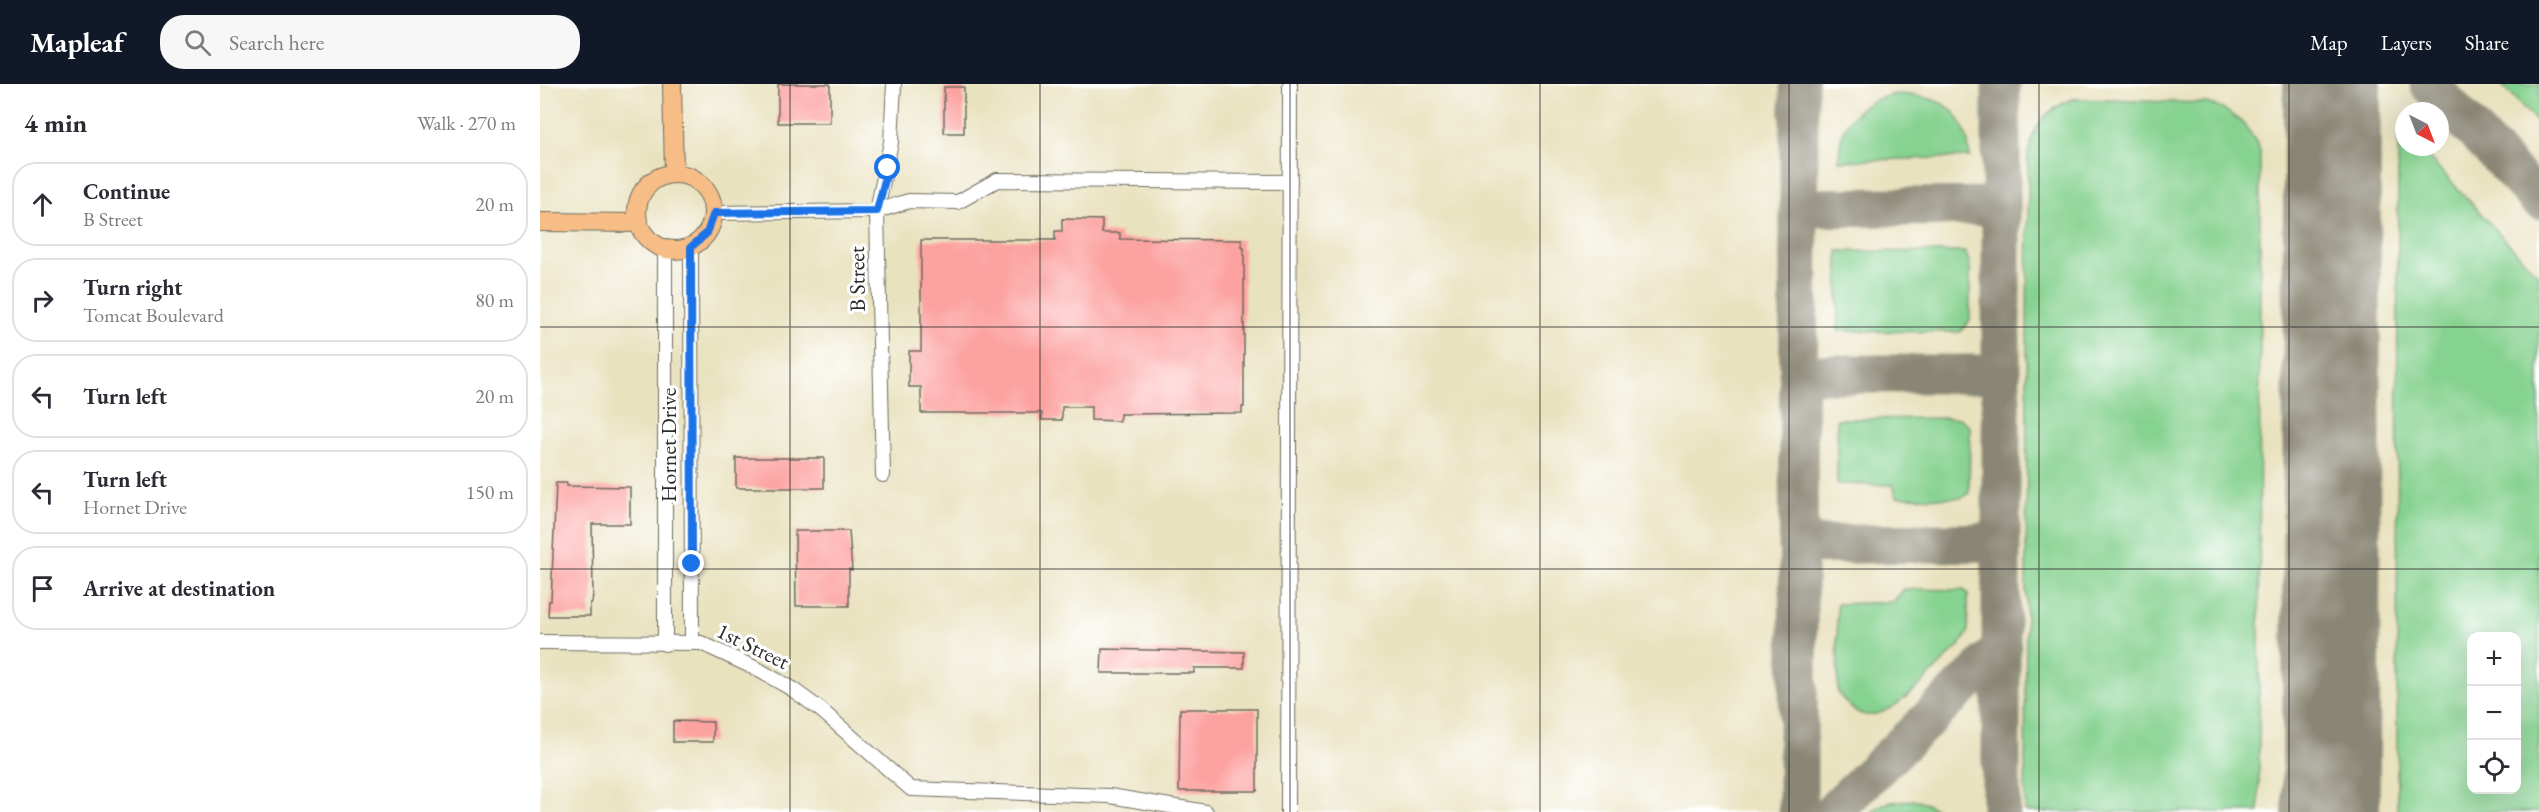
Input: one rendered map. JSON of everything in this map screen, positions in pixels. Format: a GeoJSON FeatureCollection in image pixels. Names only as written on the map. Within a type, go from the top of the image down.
{"type":"FeatureCollection","features":[{"type":"Feature","properties":{"kind":"main road"},"geometry":{"type":"LineString","coordinates":[[672,84],[674,173]]}},
{"type":"Feature","properties":{"kind":"main road"},"geometry":{"type":"LineString","coordinates":[[674,173],[698,180],[710,195],[714,213],[707,233],[691,247],[678,250],[665,249],[648,239],[638,222],[637,211],[644,189],[652,181],[674,173]]}},
{"type":"Feature","properties":{"kind":"main road"},"geometry":{"type":"LineString","coordinates":[[540,222],[638,222]]}},
{"type":"Feature","properties":{"kind":"street","name":"B Street"},"geometry":{"type":"LineString","coordinates":[[883,475],[877,211],[891,142],[894,84]]}},
{"type":"Feature","properties":{"kind":"street"},"geometry":{"type":"LineString","coordinates":[[1288,812],[1290,84]]}},
{"type":"Feature","properties":{"kind":"street"},"geometry":{"type":"LineString","coordinates":[[714,213],[877,211],[909,201],[958,202],[997,180],[1290,182]]}},
{"type":"Feature","properties":{"kind":"street","name":"Hornet Drive"},"geometry":{"type":"LineString","coordinates":[[691,247],[692,643]]}},
{"type":"Feature","properties":{"kind":"street","name":"Hornet Drive"},"geometry":{"type":"LineString","coordinates":[[665,249],[665,644]]}},
{"type":"Feature","properties":{"kind":"street","name":"1st Street"},"geometry":{"type":"LineString","coordinates":[[540,642],[701,643],[757,669],[792,689],[822,710],[911,789],[1110,796],[1206,812]]}},
{"type":"Feature","properties":{"kind":"green space"},"geometry":{"type":"Polygon","coordinates":[[[2501,84],[2539,84],[2539,124],[2501,84]]]}},
{"type":"Feature","properties":{"kind":"green space"},"geometry":{"type":"Polygon","coordinates":[[[1896,94],[1926,98],[1948,107],[1957,115],[1963,126],[1970,157],[1839,161],[1842,135],[1853,116],[1871,102],[1896,94]]]}},
{"type":"Feature","properties":{"kind":"green space"},"geometry":{"type":"Polygon","coordinates":[[[2072,99],[2206,103],[2232,114],[2239,120],[2251,134],[2260,151],[2259,812],[2025,812],[2028,154],[2037,126],[2047,114],[2072,99]]]}},
{"type":"Feature","properties":{"kind":"green space"},"geometry":{"type":"Polygon","coordinates":[[[2398,156],[2427,156],[2539,276],[2539,812],[2397,812],[2398,156]]]}},
{"type":"Feature","properties":{"kind":"green space"},"geometry":{"type":"Polygon","coordinates":[[[1838,251],[1965,252],[1970,263],[1970,320],[1960,332],[1838,331],[1838,251]]]}},
{"type":"Feature","properties":{"kind":"green space"},"geometry":{"type":"Polygon","coordinates":[[[1960,418],[1970,427],[1969,493],[1961,498],[1897,497],[1893,485],[1837,484],[1837,419],[1960,418]]]}},
{"type":"Feature","properties":{"kind":"green space"},"geometry":{"type":"Polygon","coordinates":[[[1904,589],[1964,590],[1968,594],[1968,633],[1960,645],[1903,699],[1878,714],[1862,714],[1850,707],[1838,693],[1837,604],[1893,602],[1904,589]]]}},
{"type":"Feature","properties":{"kind":"green space"},"geometry":{"type":"Polygon","coordinates":[[[1918,800],[1942,812],[1871,812],[1887,803],[1918,800]]]}},
{"type":"Feature","properties":{"kind":"building"},"geometry":{"type":"Polygon","coordinates":[[[778,84],[830,84],[830,123],[778,123],[778,84]]]}},
{"type":"Feature","properties":{"kind":"building"},"geometry":{"type":"Polygon","coordinates":[[[944,87],[964,87],[964,133],[944,133],[944,87]]]}},
{"type":"Feature","properties":{"kind":"building"},"geometry":{"type":"Polygon","coordinates":[[[1062,219],[1102,220],[1102,233],[1120,233],[1120,239],[1242,240],[1242,248],[1244,248],[1244,407],[1242,407],[1242,413],[1120,414],[1120,421],[1091,420],[1091,407],[1062,407],[1062,420],[1042,420],[1042,413],[921,413],[921,387],[909,387],[909,351],[921,351],[921,240],[1055,240],[1055,231],[1062,231],[1062,219]]]}},
{"type":"Feature","properties":{"kind":"building"},"geometry":{"type":"Polygon","coordinates":[[[736,458],[824,458],[824,488],[736,488],[736,458]]]}},
{"type":"Feature","properties":{"kind":"building"},"geometry":{"type":"Polygon","coordinates":[[[556,483],[567,483],[567,486],[630,487],[630,524],[592,524],[593,594],[590,616],[548,616],[549,601],[551,601],[556,483]]]}},
{"type":"Feature","properties":{"kind":"building"},"geometry":{"type":"Polygon","coordinates":[[[795,531],[849,531],[852,570],[849,569],[849,606],[796,606],[795,531]]]}},
{"type":"Feature","properties":{"kind":"building"},"geometry":{"type":"Polygon","coordinates":[[[1102,649],[1244,652],[1244,668],[1194,668],[1194,673],[1101,673],[1102,649]]]}},
{"type":"Feature","properties":{"kind":"building"},"geometry":{"type":"Polygon","coordinates":[[[1180,709],[1257,709],[1257,791],[1179,791],[1180,709]]]}},
{"type":"Feature","properties":{"kind":"building"},"geometry":{"type":"Polygon","coordinates":[[[673,721],[713,722],[713,742],[673,742],[673,721]]]}},
{"type":"Feature","properties":{"kind":"taxiway"},"geometry":{"type":"LineString","coordinates":[[1798,812],[1799,84]]}},
{"type":"Feature","properties":{"kind":"taxiway"},"geometry":{"type":"LineString","coordinates":[[2001,84],[2001,812]]}},
{"type":"Feature","properties":{"kind":"taxiway"},"geometry":{"type":"LineString","coordinates":[[2429,84],[2539,200]]}},
{"type":"Feature","properties":{"kind":"taxiway"},"geometry":{"type":"LineString","coordinates":[[1799,208],[2001,206]]}},
{"type":"Feature","properties":{"kind":"taxiway"},"geometry":{"type":"LineString","coordinates":[[1798,374],[2001,374]]}},
{"type":"Feature","properties":{"kind":"taxiway"},"geometry":{"type":"LineString","coordinates":[[1798,545],[2000,542]]}},
{"type":"Feature","properties":{"kind":"taxiway"},"geometry":{"type":"LineString","coordinates":[[1832,812],[2002,648]]}},
{"type":"Feature","properties":{"kind":"runway"},"geometry":{"type":"LineString","coordinates":[[2331,812],[2332,84]]}},
{"type":"Feature","properties":{"kind":"route"},"geometry":{"type":"LineString","coordinates":[[692,564],[691,247],[707,233],[714,213],[877,211],[888,168]]}}]}
